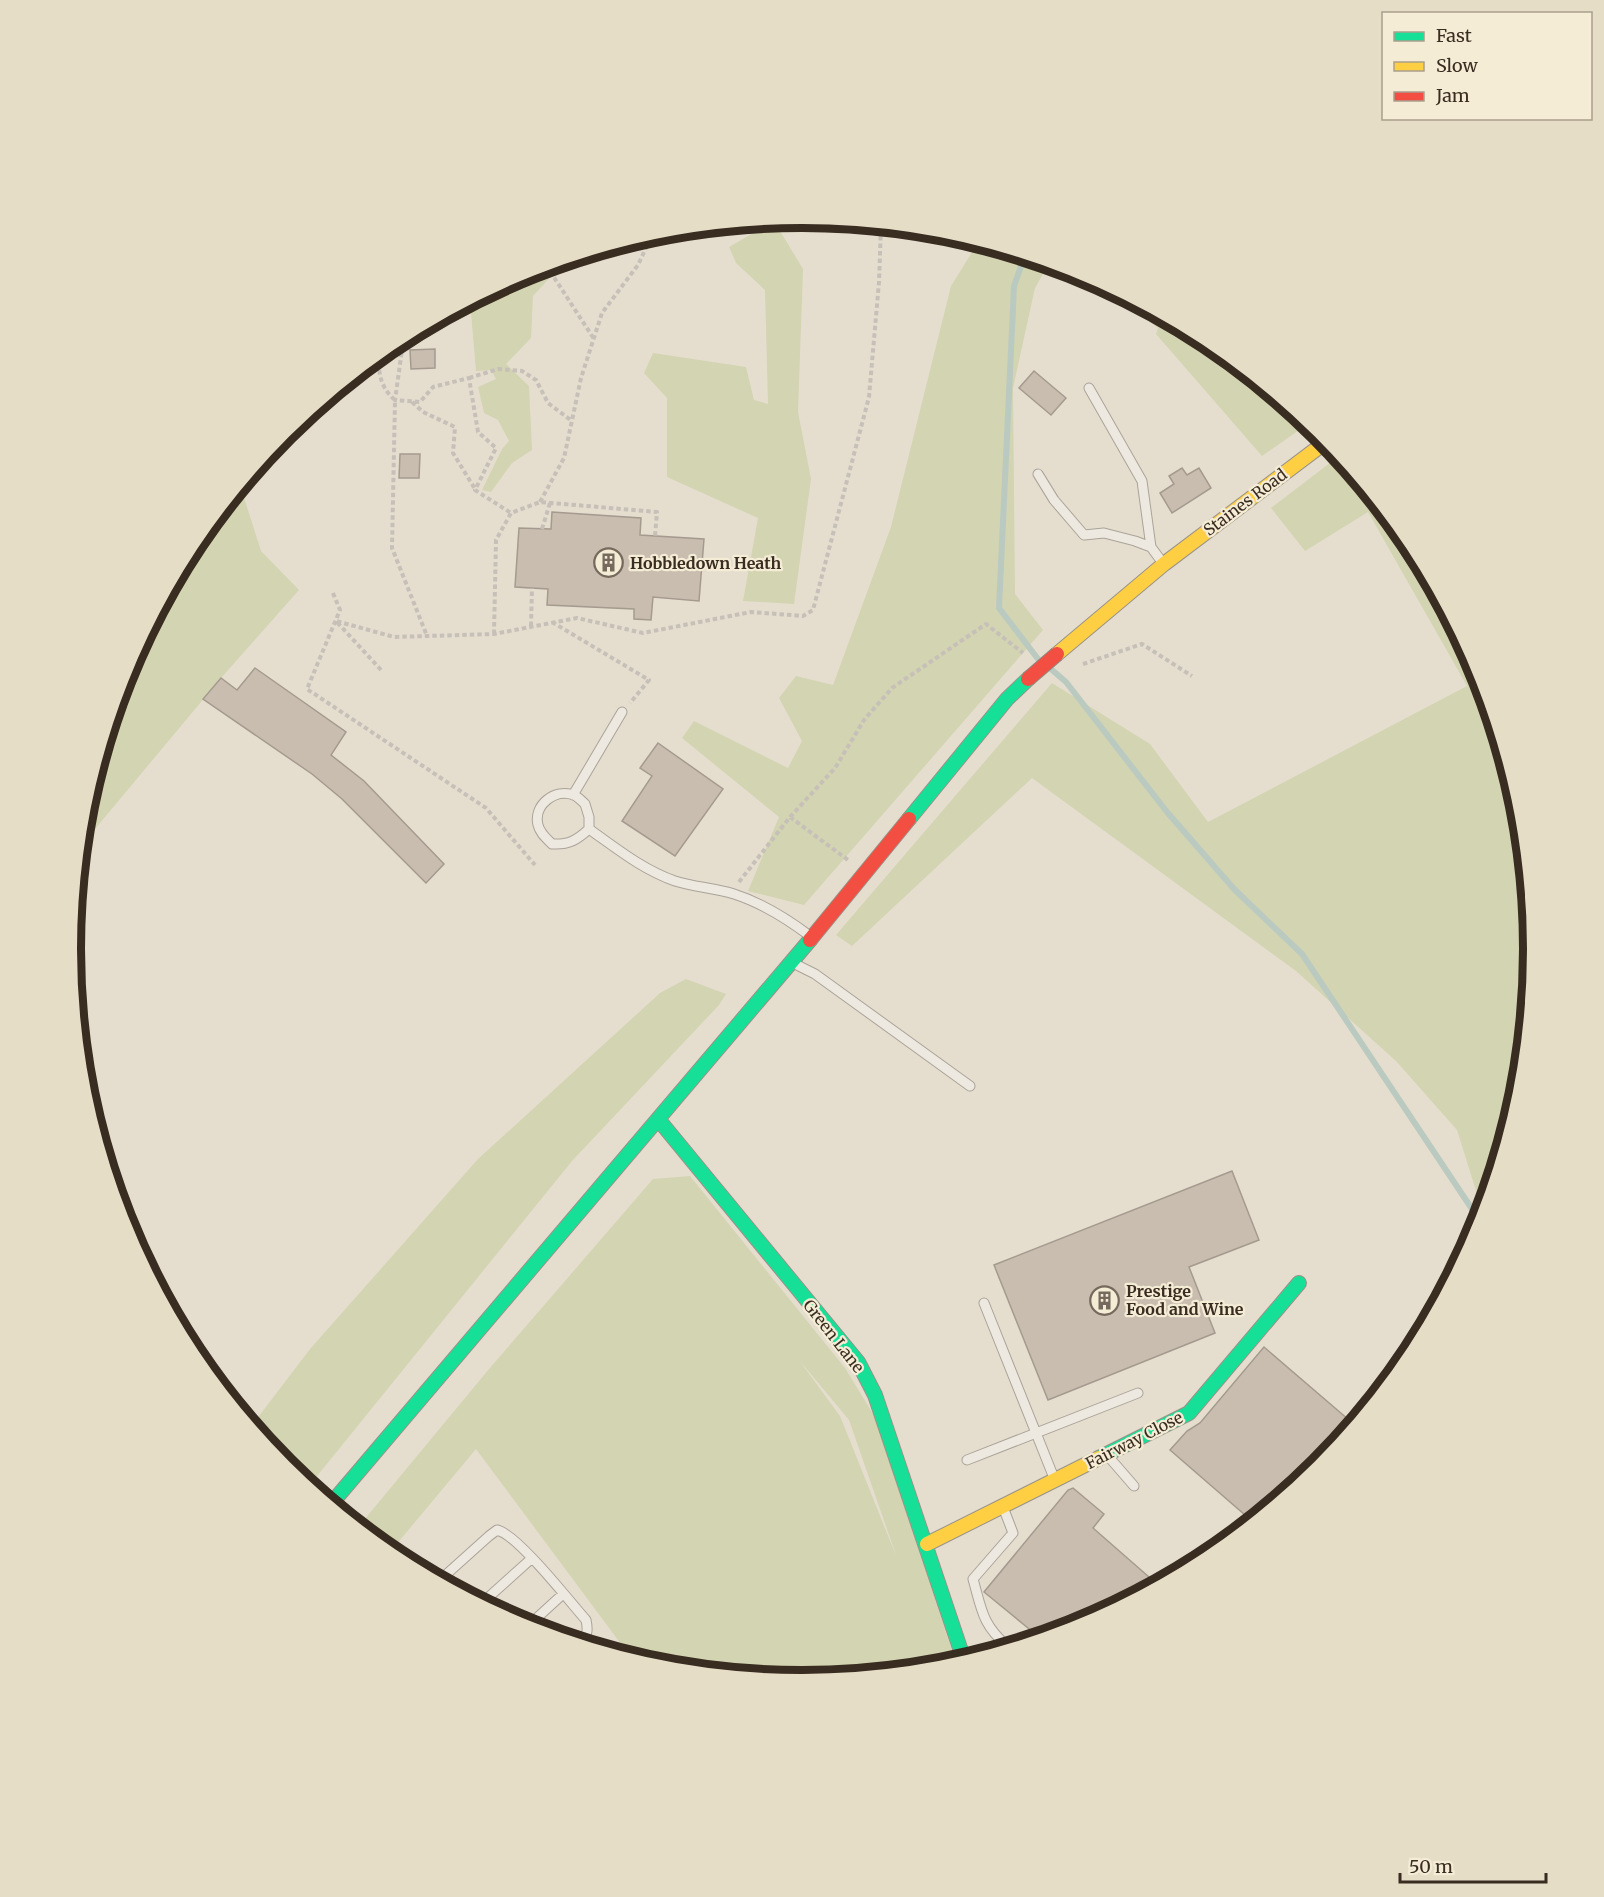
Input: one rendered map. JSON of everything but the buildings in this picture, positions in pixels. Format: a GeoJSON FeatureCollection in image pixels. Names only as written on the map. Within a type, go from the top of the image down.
{"type":"FeatureCollection","features":[{"type":"Feature","properties":{"kind":"main road","name":"Staines Road"},"geometry":{"type":"LineString","coordinates":[[336,1498],[812,937],[1007,699],[1164,564],[1319,447]]}},
{"type":"Feature","properties":{"kind":"main road","name":"Green Lane"},"geometry":{"type":"LineString","coordinates":[[658,1119],[858,1362],[875,1395],[961,1652]]}},
{"type":"Feature","properties":{"kind":"main road","name":"Fairway Close"},"geometry":{"type":"LineString","coordinates":[[927,1544],[1189,1413],[1299,1283]]}},
{"type":"Feature","properties":{"kind":"lane"},"geometry":{"type":"LineString","coordinates":[[1089,388],[1142,481],[1151,547],[1164,564]]}},
{"type":"Feature","properties":{"kind":"lane"},"geometry":{"type":"LineString","coordinates":[[1038,474],[1054,500],[1084,535],[1104,533],[1151,547]]}},
{"type":"Feature","properties":{"kind":"lane"},"geometry":{"type":"LineString","coordinates":[[573,795],[622,712]]}},
{"type":"Feature","properties":{"kind":"lane"},"geometry":{"type":"LineString","coordinates":[[558,794],[573,795],[585,804],[589,817],[589,829],[576,841],[552,844],[542,834],[537,824],[538,813],[545,800],[558,794]]}},
{"type":"Feature","properties":{"kind":"lane"},"geometry":{"type":"LineString","coordinates":[[589,829],[644,867],[676,881],[734,894],[764,905],[812,937]]}},
{"type":"Feature","properties":{"kind":"lane"},"geometry":{"type":"LineString","coordinates":[[791,962],[814,974],[970,1086]]}},
{"type":"Feature","properties":{"kind":"lane"},"geometry":{"type":"LineString","coordinates":[[984,1303],[1055,1480]]}},
{"type":"Feature","properties":{"kind":"lane"},"geometry":{"type":"LineString","coordinates":[[967,1460],[1138,1393]]}},
{"type":"Feature","properties":{"kind":"lane"},"geometry":{"type":"LineString","coordinates":[[1105,1454],[1134,1486]]}},
{"type":"Feature","properties":{"kind":"lane"},"geometry":{"type":"LineString","coordinates":[[1001,1641],[992,1633],[986,1623],[973,1579],[1013,1533],[1003,1507]]}},
{"type":"Feature","properties":{"kind":"lane"},"geometry":{"type":"LineString","coordinates":[[445,1575],[497,1530],[504,1531],[586,1620],[588,1628],[586,1636]]}},
{"type":"Feature","properties":{"kind":"lane"},"geometry":{"type":"LineString","coordinates":[[488,1597],[531,1558]]}},
{"type":"Feature","properties":{"kind":"lane"},"geometry":{"type":"LineString","coordinates":[[536,1619],[563,1594]]}},
{"type":"Feature","properties":{"kind":"path"},"geometry":{"type":"LineString","coordinates":[[336,621],[394,637],[494,634],[577,618],[643,633],[751,612],[803,616],[813,610],[869,397],[881,232]]}},
{"type":"Feature","properties":{"kind":"path"},"geometry":{"type":"LineString","coordinates":[[540,502],[564,458],[581,378],[602,312],[638,265],[648,244]]}},
{"type":"Feature","properties":{"kind":"path"},"geometry":{"type":"LineString","coordinates":[[551,273],[594,339]]}},
{"type":"Feature","properties":{"kind":"path"},"geometry":{"type":"LineString","coordinates":[[402,349],[394,400],[392,548],[427,636]]}},
{"type":"Feature","properties":{"kind":"path"},"geometry":{"type":"LineString","coordinates":[[378,365],[384,391],[394,400],[411,402],[420,402],[433,387],[498,369],[522,371],[536,380],[548,403],[572,421]]}},
{"type":"Feature","properties":{"kind":"path"},"geometry":{"type":"LineString","coordinates":[[469,378],[478,432],[496,448],[475,490]]}},
{"type":"Feature","properties":{"kind":"path"},"geometry":{"type":"LineString","coordinates":[[411,402],[423,412],[455,427],[453,453],[475,490],[511,513]]}},
{"type":"Feature","properties":{"kind":"path"},"geometry":{"type":"LineString","coordinates":[[494,634],[496,540],[511,513],[540,502],[657,512],[655,536]]}},
{"type":"Feature","properties":{"kind":"path"},"geometry":{"type":"LineString","coordinates":[[542,529],[550,503]]}},
{"type":"Feature","properties":{"kind":"path"},"geometry":{"type":"LineString","coordinates":[[531,626],[532,588]]}},
{"type":"Feature","properties":{"kind":"path"},"geometry":{"type":"LineString","coordinates":[[333,593],[340,610],[307,689],[486,808],[535,865]]}},
{"type":"Feature","properties":{"kind":"path"},"geometry":{"type":"LineString","coordinates":[[336,621],[381,670]]}},
{"type":"Feature","properties":{"kind":"path"},"geometry":{"type":"LineString","coordinates":[[552,622],[649,680],[622,712]]}},
{"type":"Feature","properties":{"kind":"path"},"geometry":{"type":"LineString","coordinates":[[734,894],[741,877],[790,817],[836,768],[864,720],[892,688],[986,624],[1029,658]]}},
{"type":"Feature","properties":{"kind":"path"},"geometry":{"type":"LineString","coordinates":[[1082,664],[1142,644],[1192,676]]}},
{"type":"Feature","properties":{"kind":"path"},"geometry":{"type":"LineString","coordinates":[[790,817],[865,873]]}},
{"type":"Feature","properties":{"kind":"green space"},"geometry":{"type":"Polygon","coordinates":[[[779,228],[803,269],[798,412],[811,479],[794,604],[743,601],[758,518],[667,477],[667,398],[644,373],[653,353],[746,367],[754,400],[768,404],[765,290],[736,263],[729,247],[760,229],[779,228]]]}},
{"type":"Feature","properties":{"kind":"green space"},"geometry":{"type":"Polygon","coordinates":[[[974,248],[1045,270],[1035,288],[1013,388],[1015,594],[1043,630],[804,905],[748,891],[779,817],[682,738],[694,721],[788,768],[802,741],[779,698],[796,676],[833,685],[891,527],[951,286],[974,248]]]}},
{"type":"Feature","properties":{"kind":"green space"},"geometry":{"type":"Polygon","coordinates":[[[556,271],[533,296],[531,338],[506,364],[529,386],[532,450],[512,463],[491,492],[482,490],[502,449],[509,441],[498,420],[484,413],[478,387],[496,379],[491,370],[476,371],[471,309],[526,282],[556,271]]]}},
{"type":"Feature","properties":{"kind":"green space"},"geometry":{"type":"Polygon","coordinates":[[[1130,307],[1203,349],[1241,376],[1301,429],[1262,456],[1156,334],[1158,328],[1130,307]]]}},
{"type":"Feature","properties":{"kind":"green space"},"geometry":{"type":"Polygon","coordinates":[[[1333,461],[1374,510],[1426,588],[1449,630],[1485,717],[1509,808],[1517,854],[1523,948],[1517,1043],[1509,1089],[1498,1135],[1479,1195],[1457,1130],[1396,1061],[1296,971],[1032,778],[852,946],[836,935],[1052,683],[1150,744],[1208,822],[1467,686],[1368,512],[1305,551],[1271,508],[1333,461]]]}},
{"type":"Feature","properties":{"kind":"green space"},"geometry":{"type":"Polygon","coordinates":[[[243,494],[261,551],[299,590],[221,678],[90,835],[106,762],[119,717],[155,630],[203,548],[243,494]]]}},
{"type":"Feature","properties":{"kind":"green space"},"geometry":{"type":"Polygon","coordinates":[[[686,979],[726,994],[719,1005],[572,1161],[314,1479],[256,1419],[310,1349],[478,1159],[660,993],[686,979]]]}},
{"type":"Feature","properties":{"kind":"green space"},"geometry":{"type":"Polygon","coordinates":[[[690,1176],[845,1368],[875,1417],[953,1654],[896,1663],[802,1670],[708,1663],[661,1656],[619,1646],[621,1644],[476,1449],[396,1545],[363,1521],[489,1369],[653,1179],[690,1176]],[[799,1360],[840,1416],[897,1558],[849,1420],[799,1360]]]}},
{"type":"Feature","properties":{"kind":"waterway"},"geometry":{"type":"LineString","coordinates":[[1022,262],[1014,286],[999,608],[1038,659]]}},
{"type":"Feature","properties":{"kind":"waterway"},"geometry":{"type":"LineString","coordinates":[[1051,669],[1066,682],[1167,812],[1234,889],[1302,954],[1473,1211]]}},
{"type":"Feature","properties":{"kind":"traffic: fast"},"geometry":{"type":"LineString","coordinates":[[909,819],[1007,699],[1028,679]]}},
{"type":"Feature","properties":{"kind":"traffic: fast"},"geometry":{"type":"LineString","coordinates":[[336,1498],[810,940]]}},
{"type":"Feature","properties":{"kind":"traffic: fast"},"geometry":{"type":"LineString","coordinates":[[658,1119],[858,1362],[875,1395],[961,1652]]}},
{"type":"Feature","properties":{"kind":"traffic: fast"},"geometry":{"type":"LineString","coordinates":[[1099,1458],[1189,1413],[1299,1283]]}},
{"type":"Feature","properties":{"kind":"traffic: slow"},"geometry":{"type":"LineString","coordinates":[[1057,654],[1164,564],[1319,447]]}},
{"type":"Feature","properties":{"kind":"traffic: slow"},"geometry":{"type":"LineString","coordinates":[[927,1544],[1099,1458]]}},
{"type":"Feature","properties":{"kind":"traffic: jam"},"geometry":{"type":"LineString","coordinates":[[1028,679],[1057,654]]}},
{"type":"Feature","properties":{"kind":"traffic: jam"},"geometry":{"type":"LineString","coordinates":[[810,940],[909,819]]}},
{"type":"Feature","properties":{"kind":"place","name":"Hobbledown Heath"},"geometry":{"type":"Point","coordinates":[609,563]}},
{"type":"Feature","properties":{"kind":"place","name":"Prestige Food and Wine"},"geometry":{"type":"Point","coordinates":[1105,1300]}}]}
